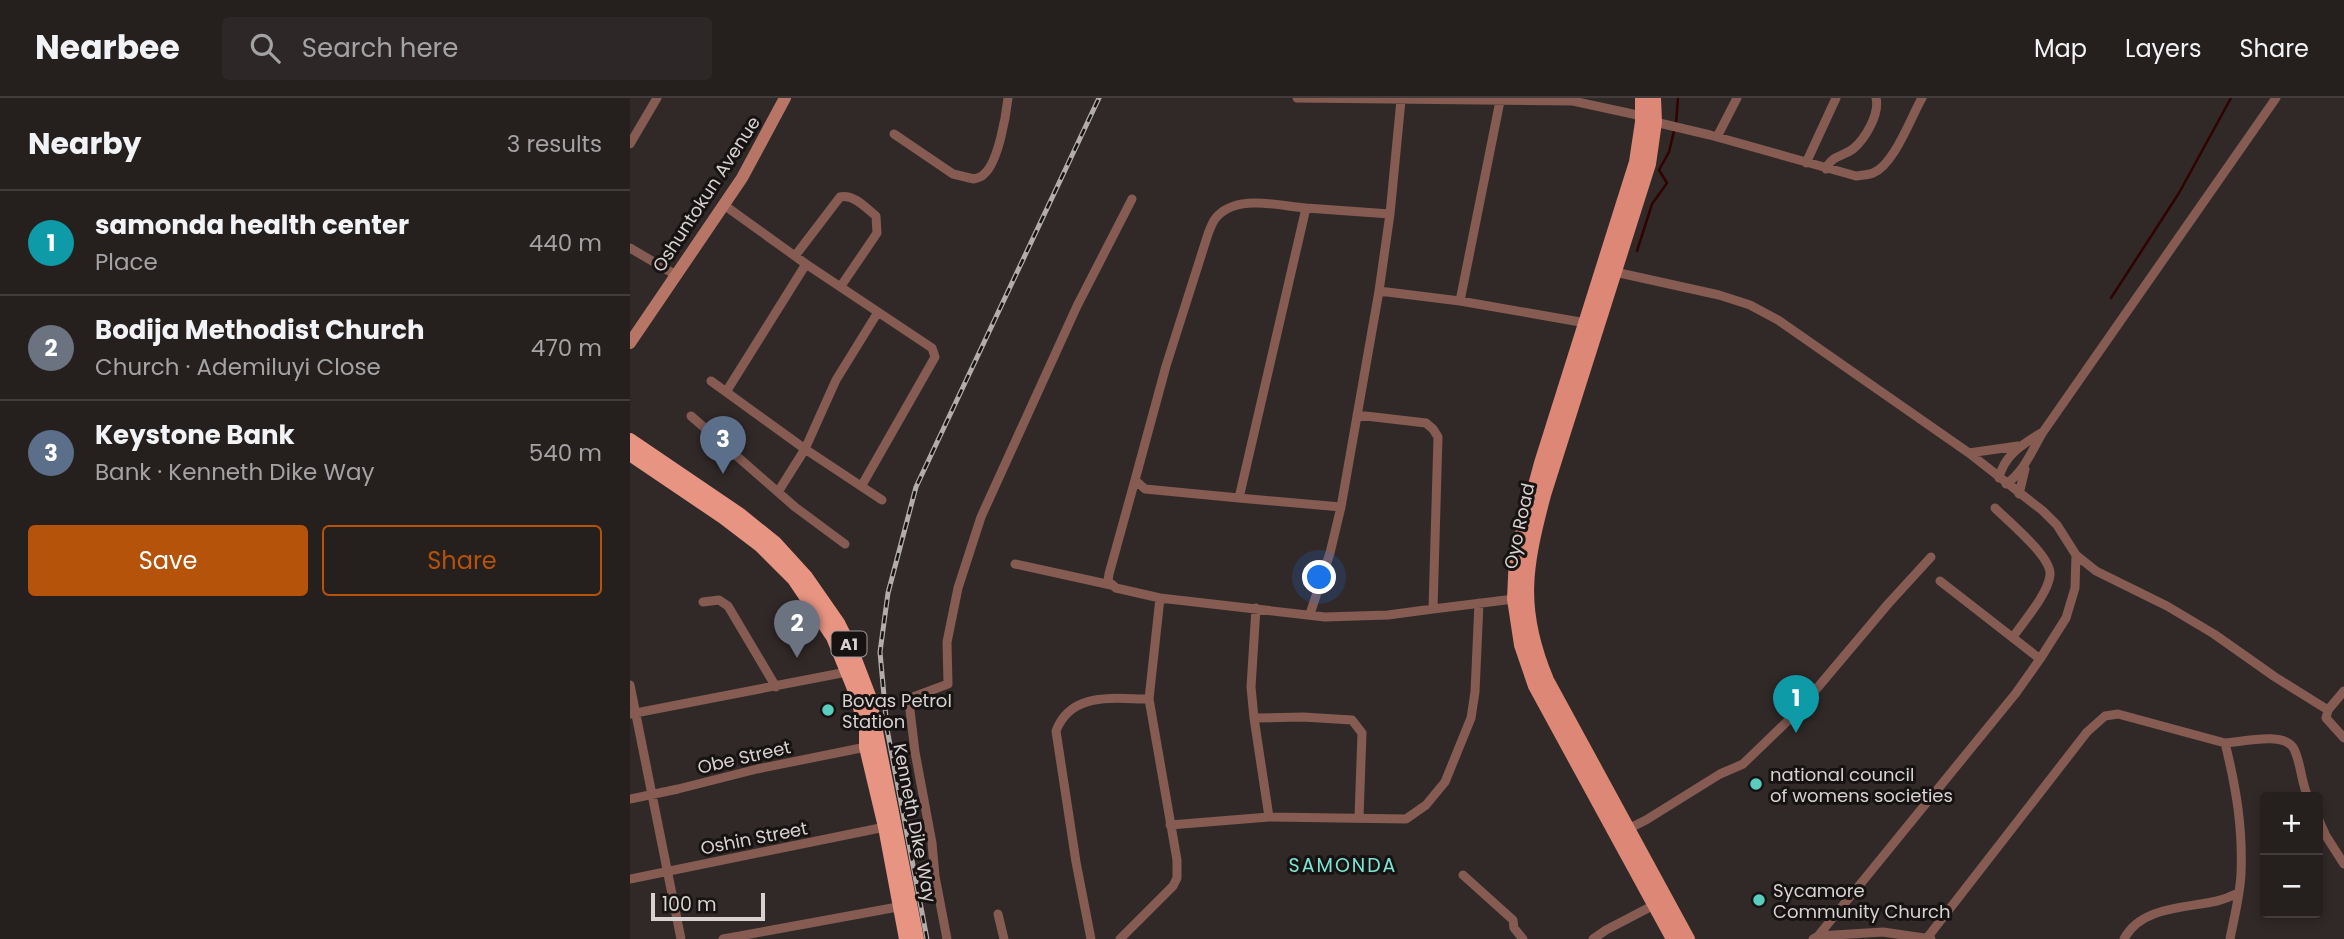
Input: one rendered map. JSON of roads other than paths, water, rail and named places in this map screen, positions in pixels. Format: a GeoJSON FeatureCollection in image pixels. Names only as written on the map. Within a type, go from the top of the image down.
{"type":"FeatureCollection","features":[{"type":"Feature","properties":{"kind":"highway","name":"Kenneth Dike Way"},"geometry":{"type":"LineString","coordinates":[[630,440],[675,478]]}},
{"type":"Feature","properties":{"kind":"highway","name":"Kenneth Dike Way"},"geometry":{"type":"LineString","coordinates":[[630,454],[739,514],[780,549],[823,600],[851,649],[866,729],[866,747],[904,906],[917,939]]}},
{"type":"Feature","properties":{"kind":"highway","name":"Kenneth Dike Way"},"geometry":{"type":"LineString","coordinates":[[854,672],[877,727],[904,906],[906,939]]}},
{"type":"Feature","properties":{"kind":"main road","name":"Oshuntokun Avenue"},"geometry":{"type":"LineString","coordinates":[[630,343],[724,205],[761,145],[785,98]]}},
{"type":"Feature","properties":{"kind":"main road","name":"Oyo Road"},"geometry":{"type":"LineString","coordinates":[[1642,98],[1648,119],[1649,164],[1544,495],[1527,571],[1526,599],[1532,641],[1547,680],[1688,939]]}},
{"type":"Feature","properties":{"kind":"main road","name":"Oyo Road"},"geometry":{"type":"LineString","coordinates":[[1654,98],[1633,173],[1541,463],[1516,556],[1514,599],[1521,645],[1535,686],[1673,939]]}},
{"type":"Feature","properties":{"kind":"street"},"geometry":{"type":"LineString","coordinates":[[630,144],[657,98]]}},
{"type":"Feature","properties":{"kind":"street"},"geometry":{"type":"LineString","coordinates":[[894,134],[953,174],[974,180],[985,174],[992,161],[1008,98]]}},
{"type":"Feature","properties":{"kind":"street"},"geometry":{"type":"LineString","coordinates":[[1297,98],[1573,100],[1856,176],[1875,172],[1884,165],[1922,98]]}},
{"type":"Feature","properties":{"kind":"street"},"geometry":{"type":"LineString","coordinates":[[1717,137],[1737,98]]}},
{"type":"Feature","properties":{"kind":"street"},"geometry":{"type":"LineString","coordinates":[[1805,163],[1836,98]]}},
{"type":"Feature","properties":{"kind":"street"},"geometry":{"type":"LineString","coordinates":[[1826,169],[1833,158],[1850,151],[1864,136],[1876,112],[1876,98]]}},
{"type":"Feature","properties":{"kind":"street"},"geometry":{"type":"LineString","coordinates":[[2003,481],[2015,478],[2042,432],[2276,98]]}},
{"type":"Feature","properties":{"kind":"street"},"geometry":{"type":"LineString","coordinates":[[1310,614],[1330,553],[1341,507],[1379,291],[1390,214],[1401,100]]}},
{"type":"Feature","properties":{"kind":"street"},"geometry":{"type":"LineString","coordinates":[[1460,302],[1500,101]]}},
{"type":"Feature","properties":{"kind":"street"},"geometry":{"type":"LineString","coordinates":[[795,256],[841,197],[847,195],[853,198],[876,216],[877,233],[841,286]]}},
{"type":"Feature","properties":{"kind":"street"},"geometry":{"type":"LineString","coordinates":[[947,939],[934,876],[932,843],[915,752],[909,702],[913,697],[948,684],[947,642],[958,588],[981,517],[1077,306],[1132,198]]}},
{"type":"Feature","properties":{"kind":"street"},"geometry":{"type":"LineString","coordinates":[[1111,585],[1108,581],[1109,574],[1167,366],[1215,219],[1232,206],[1243,204],[1390,214]]}},
{"type":"Feature","properties":{"kind":"street"},"geometry":{"type":"LineString","coordinates":[[724,205],[806,264],[932,348],[935,358],[862,485]]}},
{"type":"Feature","properties":{"kind":"street"},"geometry":{"type":"LineString","coordinates":[[1239,498],[1306,208]]}},
{"type":"Feature","properties":{"kind":"street"},"geometry":{"type":"LineString","coordinates":[[630,248],[676,275]]}},
{"type":"Feature","properties":{"kind":"street"},"geometry":{"type":"LineString","coordinates":[[726,392],[806,264]]}},
{"type":"Feature","properties":{"kind":"street"},"geometry":{"type":"LineString","coordinates":[[1615,272],[1719,295],[1750,305],[1778,320],[1969,453],[2043,511],[2057,525],[2076,555],[2096,571],[2167,606],[2214,634],[2328,710]]}},
{"type":"Feature","properties":{"kind":"street"},"geometry":{"type":"LineString","coordinates":[[1379,291],[1586,323]]}},
{"type":"Feature","properties":{"kind":"street"},"geometry":{"type":"LineString","coordinates":[[778,492],[805,449],[836,380],[878,312]]}},
{"type":"Feature","properties":{"kind":"street"},"geometry":{"type":"LineString","coordinates":[[711,381],[805,449],[882,500]]}},
{"type":"Feature","properties":{"kind":"street"},"geometry":{"type":"LineString","coordinates":[[1357,415],[1426,423],[1438,437],[1433,609]]}},
{"type":"Feature","properties":{"kind":"street"},"geometry":{"type":"LineString","coordinates":[[691,416],[778,492],[845,544]]}},
{"type":"Feature","properties":{"kind":"street"},"geometry":{"type":"LineString","coordinates":[[2003,481],[2001,467],[2020,446],[2042,432]]}},
{"type":"Feature","properties":{"kind":"street"},"geometry":{"type":"LineString","coordinates":[[1969,453],[2020,446]]}},
{"type":"Feature","properties":{"kind":"street"},"geometry":{"type":"LineString","coordinates":[[2019,494],[2028,459]]}},
{"type":"Feature","properties":{"kind":"street"},"geometry":{"type":"LineString","coordinates":[[1135,480],[1145,489],[1341,507]]}},
{"type":"Feature","properties":{"kind":"street"},"geometry":{"type":"LineString","coordinates":[[1995,508],[2045,559],[2050,575],[2043,592],[2013,637]]}},
{"type":"Feature","properties":{"kind":"street"},"geometry":{"type":"LineString","coordinates":[[1815,938],[2016,693],[2040,659],[2066,618],[2075,588],[2076,555]]}},
{"type":"Feature","properties":{"kind":"street"},"geometry":{"type":"LineString","coordinates":[[1628,829],[1720,774],[1743,764],[1797,712],[1931,557]]}},
{"type":"Feature","properties":{"kind":"street"},"geometry":{"type":"LineString","coordinates":[[1015,564],[1160,598],[1341,618],[1388,615],[1514,599]]}},
{"type":"Feature","properties":{"kind":"street"},"geometry":{"type":"LineString","coordinates":[[1940,581],[2040,659]]}},
{"type":"Feature","properties":{"kind":"street"},"geometry":{"type":"LineString","coordinates":[[1120,939],[1173,886],[1177,878],[1149,699],[1160,598]]}},
{"type":"Feature","properties":{"kind":"street"},"geometry":{"type":"LineString","coordinates":[[703,602],[719,600],[728,606],[776,687]]}},
{"type":"Feature","properties":{"kind":"street"},"geometry":{"type":"LineString","coordinates":[[1170,825],[1269,817],[1406,819],[1426,805],[1445,782],[1471,718],[1475,692],[1479,603]]}},
{"type":"Feature","properties":{"kind":"street"},"geometry":{"type":"LineString","coordinates":[[1256,608],[1251,687],[1269,817]]}},
{"type":"Feature","properties":{"kind":"street"},"geometry":{"type":"LineString","coordinates":[[634,713],[854,672]]}},
{"type":"Feature","properties":{"kind":"street"},"geometry":{"type":"LineString","coordinates":[[630,685],[681,939]]}},
{"type":"Feature","properties":{"kind":"street"},"geometry":{"type":"LineString","coordinates":[[2344,691],[2328,710],[2326,718],[2344,738]]}},
{"type":"Feature","properties":{"kind":"street"},"geometry":{"type":"LineString","coordinates":[[1091,939],[1056,731],[1061,718],[1084,702],[1100,699],[1149,699]]}},
{"type":"Feature","properties":{"kind":"street"},"geometry":{"type":"LineString","coordinates":[[1815,938],[1883,932],[1930,939],[2087,733],[2105,716],[2118,714],[2225,743],[2274,738],[2287,741],[2295,750],[2306,792]]}},
{"type":"Feature","properties":{"kind":"street"},"geometry":{"type":"LineString","coordinates":[[1254,718],[1303,717],[1352,720],[1356,723],[1362,733],[1359,817]]}},
{"type":"Feature","properties":{"kind":"street"},"geometry":{"type":"LineString","coordinates":[[2225,743],[2235,783],[2241,827],[2241,876],[2230,939]]}},
{"type":"Feature","properties":{"kind":"street","name":"Obe Street"},"geometry":{"type":"LineString","coordinates":[[630,799],[866,747]]}},
{"type":"Feature","properties":{"kind":"street","name":"Oshin Street"},"geometry":{"type":"LineString","coordinates":[[630,879],[885,827]]}},
{"type":"Feature","properties":{"kind":"street"},"geometry":{"type":"LineString","coordinates":[[2323,829],[2344,864]]}},
{"type":"Feature","properties":{"kind":"street"},"geometry":{"type":"LineString","coordinates":[[1463,876],[1513,920],[1514,928],[1523,939]]}},
{"type":"Feature","properties":{"kind":"street"},"geometry":{"type":"LineString","coordinates":[[2124,939],[2154,914],[2218,901],[2238,894]]}},
{"type":"Feature","properties":{"kind":"street"},"geometry":{"type":"LineString","coordinates":[[1594,939],[1654,905]]}},
{"type":"Feature","properties":{"kind":"street"},"geometry":{"type":"LineString","coordinates":[[723,939],[904,906]]}},
{"type":"Feature","properties":{"kind":"street"},"geometry":{"type":"LineString","coordinates":[[998,914],[1004,939]]}},
{"type":"Feature","properties":{"kind":"waterway"},"geometry":{"type":"LineString","coordinates":[[1676,124],[1678,98]]}},
{"type":"Feature","properties":{"kind":"waterway"},"geometry":{"type":"LineString","coordinates":[[2111,298],[2179,193],[2231,98]]}},
{"type":"Feature","properties":{"kind":"waterway"},"geometry":{"type":"LineString","coordinates":[[1637,251],[1652,204],[1667,183],[1659,170],[1669,152],[1674,131]]}},
{"type":"Feature","properties":{"kind":"railway"},"geometry":{"type":"LineString","coordinates":[[927,939],[887,729],[880,652],[888,593],[916,487],[1099,98]]}},
{"type":"Feature","properties":{"kind":"place","name":"Keystone Bank"},"geometry":{"type":"Point","coordinates":[723,474]}},
{"type":"Feature","properties":{"kind":"place","name":"Bodija Methodist Church"},"geometry":{"type":"Point","coordinates":[797,658]}},
{"type":"Feature","properties":{"kind":"place","name":"Bovas Petrol Station"},"geometry":{"type":"Point","coordinates":[828,710]}},
{"type":"Feature","properties":{"kind":"place","name":"samonda health center"},"geometry":{"type":"Point","coordinates":[1796,733]}},
{"type":"Feature","properties":{"kind":"place","name":"national council of womens societies"},"geometry":{"type":"Point","coordinates":[1756,784]}},
{"type":"Feature","properties":{"kind":"place","name":"Sycamore Community Church"},"geometry":{"type":"Point","coordinates":[1759,900]}},
{"type":"Feature","properties":{"kind":"district","name":"SAMONDA"},"geometry":{"type":"Point","coordinates":[1343,865]}}]}
